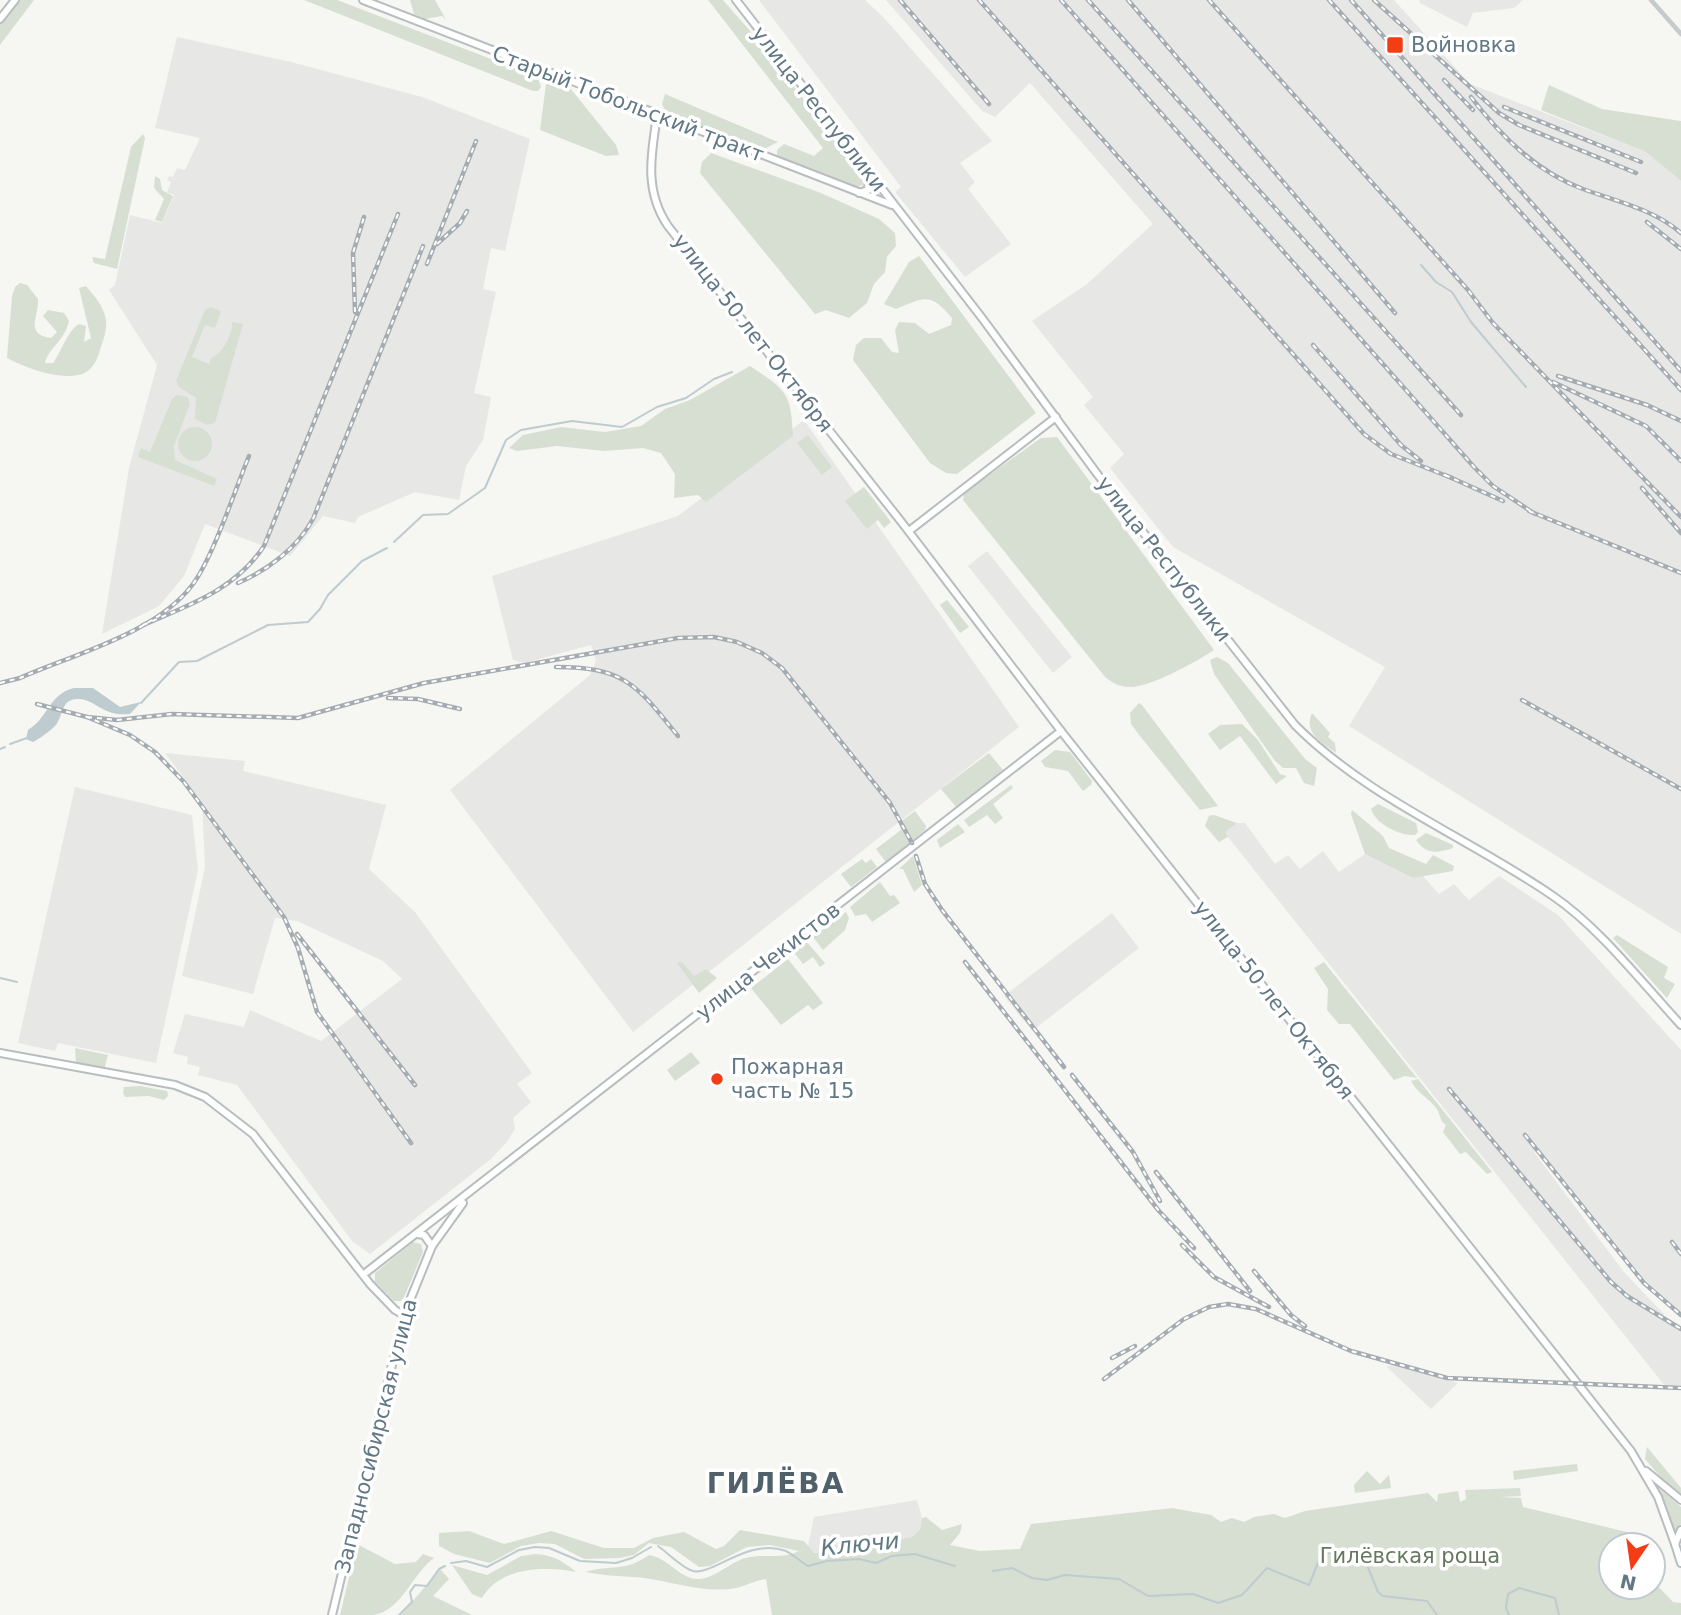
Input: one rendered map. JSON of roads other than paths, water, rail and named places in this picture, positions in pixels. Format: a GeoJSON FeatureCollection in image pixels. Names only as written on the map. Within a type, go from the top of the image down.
{"type":"FeatureCollection","features":[{"type":"Feature","properties":{"kind":"main road"},"geometry":{"type":"LineString","coordinates":[[0,19],[15,0]]}},
{"type":"Feature","properties":{"kind":"main road","name":"Старый Тобольский тракт"},"geometry":{"type":"LineString","coordinates":[[363,0],[657,116],[894,205]]}},
{"type":"Feature","properties":{"kind":"main road","name":"улица Республики"},"geometry":{"type":"LineString","coordinates":[[736,0],[1272,700],[1300,731],[1363,780],[1563,903],[1681,1025]]}},
{"type":"Feature","properties":{"kind":"main road","name":"улица 50 лет Октября"},"geometry":{"type":"LineString","coordinates":[[657,116],[650,171],[653,197],[662,216],[909,531],[1061,731],[1642,1468]]}},
{"type":"Feature","properties":{"kind":"main road"},"geometry":{"type":"LineString","coordinates":[[857,193],[869,188],[867,171]]}},
{"type":"Feature","properties":{"kind":"main road"},"geometry":{"type":"LineString","coordinates":[[909,531],[1056,417]]}},
{"type":"Feature","properties":{"kind":"main road","name":"улица Чекистов"},"geometry":{"type":"LineString","coordinates":[[473,1191],[1061,731]]}},
{"type":"Feature","properties":{"kind":"main road"},"geometry":{"type":"LineString","coordinates":[[0,1053],[175,1085],[205,1097],[253,1134],[364,1274],[395,1311],[404,1315]]}},
{"type":"Feature","properties":{"kind":"main road"},"geometry":{"type":"LineString","coordinates":[[364,1274],[473,1191]]}},
{"type":"Feature","properties":{"kind":"main road","name":"Западносибирская улица"},"geometry":{"type":"LineString","coordinates":[[331,1615],[404,1315],[432,1246],[473,1191]]}},
{"type":"Feature","properties":{"kind":"main road"},"geometry":{"type":"LineString","coordinates":[[417,1234],[424,1234],[432,1246]]}},
{"type":"Feature","properties":{"kind":"main road"},"geometry":{"type":"LineString","coordinates":[[1642,1468],[1681,1500]]}},
{"type":"Feature","properties":{"kind":"main road"},"geometry":{"type":"LineString","coordinates":[[1642,1468],[1658,1497],[1681,1563]]}},
{"type":"Feature","properties":{"kind":"main road"},"geometry":{"type":"LineString","coordinates":[[1675,1544],[1681,1530]]}},
{"type":"Feature","properties":{"kind":"street"},"geometry":{"type":"LineString","coordinates":[[1651,0],[1681,34]]}},
{"type":"Feature","properties":{"kind":"waterway"},"geometry":{"type":"LineString","coordinates":[[1421,265],[1436,282],[1452,292],[1471,322],[1526,387]]}},
{"type":"Feature","properties":{"kind":"waterway"},"geometry":{"type":"LineString","coordinates":[[394,542],[423,515],[448,514],[485,488],[506,440],[521,430],[572,421],[622,427],[657,407],[686,398],[714,379],[732,372]]}},
{"type":"Feature","properties":{"kind":"waterway"},"geometry":{"type":"LineString","coordinates":[[141,703],[179,662],[197,661],[268,625],[308,622],[328,595],[362,561],[387,548]]}},
{"type":"Feature","properties":{"kind":"waterway"},"geometry":{"type":"LineString","coordinates":[[10,744],[27,738]]}},
{"type":"Feature","properties":{"kind":"waterway"},"geometry":{"type":"LineString","coordinates":[[0,749],[5,747]]}},
{"type":"Feature","properties":{"kind":"waterway"},"geometry":{"type":"LineString","coordinates":[[0,978],[17,982]]}},
{"type":"Feature","properties":{"kind":"waterway","name":"Ключи"},"geometry":{"type":"LineString","coordinates":[[658,1546],[693,1571],[710,1568],[745,1552],[772,1548],[786,1551],[808,1566],[827,1561],[859,1559],[876,1563],[892,1556],[915,1554],[955,1566]]}},
{"type":"Feature","properties":{"kind":"waterway","name":"Ключи"},"geometry":{"type":"LineString","coordinates":[[451,1563],[466,1561],[487,1567],[519,1550],[535,1547],[549,1548],[580,1561],[616,1563],[632,1558],[651,1547]]}},
{"type":"Feature","properties":{"kind":"waterway","name":"Ключи"},"geometry":{"type":"LineString","coordinates":[[993,1571],[1012,1568],[1032,1578],[1047,1580],[1065,1575],[1119,1579],[1148,1596],[1193,1594],[1218,1603],[1242,1595],[1267,1568],[1309,1585],[1320,1558],[1343,1551],[1365,1560],[1378,1592],[1383,1596],[1427,1601],[1437,1615]]}},
{"type":"Feature","properties":{"kind":"waterway","name":"Ключи"},"geometry":{"type":"LineString","coordinates":[[399,1615],[412,1602],[410,1592],[415,1585],[427,1586],[439,1569],[445,1566]]}},
{"type":"Feature","properties":{"kind":"waterway","name":"Ключи"},"geometry":{"type":"LineString","coordinates":[[1509,1615],[1506,1608],[1508,1594],[1519,1588],[1555,1598],[1559,1615]]}},
{"type":"Feature","properties":{"kind":"railway"},"geometry":{"type":"LineString","coordinates":[[900,0],[989,104]]}},
{"type":"Feature","properties":{"kind":"railway"},"geometry":{"type":"LineString","coordinates":[[979,0],[1364,434],[1391,454],[1452,478]]}},
{"type":"Feature","properties":{"kind":"railway"},"geometry":{"type":"LineString","coordinates":[[1061,0],[1474,467],[1493,486],[1535,514]]}},
{"type":"Feature","properties":{"kind":"railway"},"geometry":{"type":"LineString","coordinates":[[1088,0],[1461,415]]}},
{"type":"Feature","properties":{"kind":"railway"},"geometry":{"type":"LineString","coordinates":[[1128,0],[1395,313]]}},
{"type":"Feature","properties":{"kind":"railway"},"geometry":{"type":"LineString","coordinates":[[1209,0],[1468,290],[1493,323],[1681,517]]}},
{"type":"Feature","properties":{"kind":"railway"},"geometry":{"type":"LineString","coordinates":[[1329,0],[1681,390]]}},
{"type":"Feature","properties":{"kind":"railway"},"geometry":{"type":"LineString","coordinates":[[1351,0],[1681,371]]}},
{"type":"Feature","properties":{"kind":"railway"},"geometry":{"type":"LineString","coordinates":[[1374,0],[1499,113],[1519,125],[1636,173]]}},
{"type":"Feature","properties":{"kind":"railway"},"geometry":{"type":"LineString","coordinates":[[1444,80],[1473,110]]}},
{"type":"Feature","properties":{"kind":"railway"},"geometry":{"type":"LineString","coordinates":[[1471,97],[1520,151],[1550,173],[1583,189],[1646,212],[1681,233]]}},
{"type":"Feature","properties":{"kind":"railway"},"geometry":{"type":"LineString","coordinates":[[1504,107],[1641,162]]}},
{"type":"Feature","properties":{"kind":"railway"},"geometry":{"type":"LineString","coordinates":[[427,264],[476,141]]}},
{"type":"Feature","properties":{"kind":"railway"},"geometry":{"type":"LineString","coordinates":[[437,244],[460,223],[467,211]]}},
{"type":"Feature","properties":{"kind":"railway"},"geometry":{"type":"LineString","coordinates":[[143,625],[194,603],[225,585],[239,574],[264,546],[398,214]]}},
{"type":"Feature","properties":{"kind":"railway"},"geometry":{"type":"LineString","coordinates":[[355,312],[353,253],[364,217]]}},
{"type":"Feature","properties":{"kind":"railway"},"geometry":{"type":"LineString","coordinates":[[1647,222],[1681,249]]}},
{"type":"Feature","properties":{"kind":"railway"},"geometry":{"type":"LineString","coordinates":[[238,583],[281,557],[299,539],[313,519],[423,246]]}},
{"type":"Feature","properties":{"kind":"railway"},"geometry":{"type":"LineString","coordinates":[[1313,345],[1401,445],[1421,461]]}},
{"type":"Feature","properties":{"kind":"railway"},"geometry":{"type":"LineString","coordinates":[[1558,376],[1647,405],[1681,421]]}},
{"type":"Feature","properties":{"kind":"railway"},"geometry":{"type":"LineString","coordinates":[[1553,382],[1646,426],[1681,461]]}},
{"type":"Feature","properties":{"kind":"railway"},"geometry":{"type":"LineString","coordinates":[[0,683],[20,678],[137,629],[177,601],[201,572],[249,456]]}},
{"type":"Feature","properties":{"kind":"railway"},"geometry":{"type":"LineString","coordinates":[[1445,475],[1503,501]]}},
{"type":"Feature","properties":{"kind":"railway"},"geometry":{"type":"LineString","coordinates":[[1642,488],[1681,533]]}},
{"type":"Feature","properties":{"kind":"railway"},"geometry":{"type":"LineString","coordinates":[[1529,511],[1681,573]]}},
{"type":"Feature","properties":{"kind":"railway"},"geometry":{"type":"LineString","coordinates":[[87,717],[117,720],[172,714],[298,718],[424,683],[678,638],[714,637],[737,642],[762,653],[782,668],[890,803],[912,843]]}},
{"type":"Feature","properties":{"kind":"railway"},"geometry":{"type":"LineString","coordinates":[[556,667],[599,671],[628,683],[640,692],[678,736]]}},
{"type":"Feature","properties":{"kind":"railway"},"geometry":{"type":"LineString","coordinates":[[388,698],[418,699],[460,709]]}},
{"type":"Feature","properties":{"kind":"railway"},"geometry":{"type":"LineString","coordinates":[[1522,700],[1681,789]]}},
{"type":"Feature","properties":{"kind":"railway"},"geometry":{"type":"LineString","coordinates":[[37,704],[87,717],[130,735],[155,752],[184,782],[284,917],[298,948],[317,1012],[411,1143]]}},
{"type":"Feature","properties":{"kind":"railway"},"geometry":{"type":"LineString","coordinates":[[916,856],[925,884],[942,910],[1064,1067]]}},
{"type":"Feature","properties":{"kind":"railway"},"geometry":{"type":"LineString","coordinates":[[297,934],[415,1085]]}},
{"type":"Feature","properties":{"kind":"railway"},"geometry":{"type":"LineString","coordinates":[[965,962],[1159,1211],[1194,1248]]}},
{"type":"Feature","properties":{"kind":"railway"},"geometry":{"type":"LineString","coordinates":[[1072,1075],[1133,1152],[1160,1201]]}},
{"type":"Feature","properties":{"kind":"railway"},"geometry":{"type":"LineString","coordinates":[[1449,1089],[1611,1282],[1627,1296],[1681,1329]]}},
{"type":"Feature","properties":{"kind":"railway"},"geometry":{"type":"LineString","coordinates":[[1525,1135],[1644,1283],[1681,1315]]}},
{"type":"Feature","properties":{"kind":"railway"},"geometry":{"type":"LineString","coordinates":[[1156,1172],[1250,1291]]}},
{"type":"Feature","properties":{"kind":"railway"},"geometry":{"type":"LineString","coordinates":[[1672,1242],[1681,1254]]}},
{"type":"Feature","properties":{"kind":"railway"},"geometry":{"type":"LineString","coordinates":[[1182,1245],[1214,1277],[1269,1307]]}},
{"type":"Feature","properties":{"kind":"railway"},"geometry":{"type":"LineString","coordinates":[[1254,1271],[1291,1315],[1305,1326]]}},
{"type":"Feature","properties":{"kind":"railway"},"geometry":{"type":"LineString","coordinates":[[1104,1379],[1184,1319],[1209,1307],[1228,1304],[1256,1309],[1351,1351],[1447,1378],[1681,1388]]}},
{"type":"Feature","properties":{"kind":"railway"},"geometry":{"type":"LineString","coordinates":[[1112,1358],[1135,1346]]}},
{"type":"Feature","properties":{"kind":"place","name":"Войновка"},"geometry":{"type":"Point","coordinates":[1395,45]}},
{"type":"Feature","properties":{"kind":"place","name":"Пожарная часть № 15"},"geometry":{"type":"Point","coordinates":[717,1079]}},
{"type":"Feature","properties":{"kind":"district","name":"ГИЛЁВА"},"geometry":{"type":"Point","coordinates":[776,1483]}},
{"type":"Feature","properties":{"kind":"park label","name":"Гилёвская роща"},"geometry":{"type":"Point","coordinates":[1410,1556]}}]}
